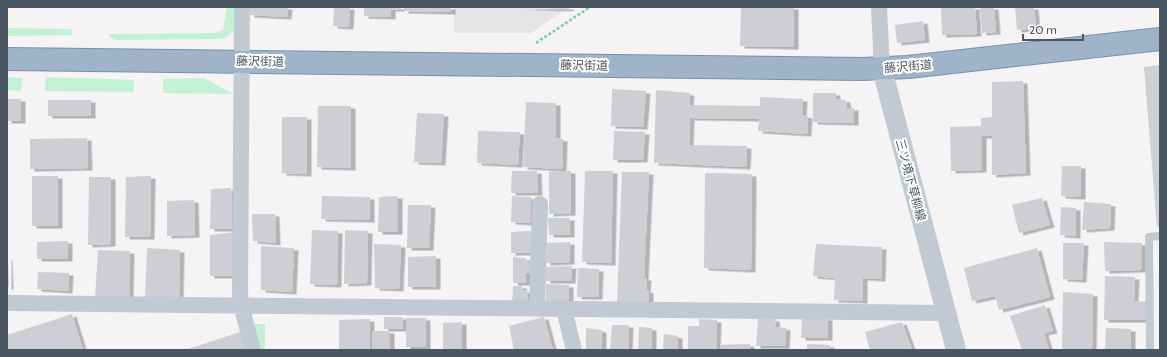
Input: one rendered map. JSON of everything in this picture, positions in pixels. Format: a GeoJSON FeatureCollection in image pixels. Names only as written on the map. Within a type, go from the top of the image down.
{"type":"FeatureCollection","features":[{"type":"Feature","properties":{"kind":"highway","name":"藤沢街道"},"geometry":{"type":"LineString","coordinates":[[7,59],[882,69],[1160,39]]}},
{"type":"Feature","properties":{"kind":"street"},"geometry":{"type":"LineString","coordinates":[[242,7],[241,305],[253,350]]}},
{"type":"Feature","properties":{"kind":"street","name":"三ツ境下草柳線"},"geometry":{"type":"LineString","coordinates":[[879,7],[882,69],[956,350]]}},
{"type":"Feature","properties":{"kind":"street"},"geometry":{"type":"LineString","coordinates":[[537,308],[540,204]]}},
{"type":"Feature","properties":{"kind":"street"},"geometry":{"type":"LineString","coordinates":[[7,303],[946,313]]}},
{"type":"Feature","properties":{"kind":"street"},"geometry":{"type":"LineString","coordinates":[[564,309],[574,350]]}},
{"type":"Feature","properties":{"kind":"lane"},"geometry":{"type":"LineString","coordinates":[[1150,350],[1149,237],[1160,236]]}},
{"type":"Feature","properties":{"kind":"path"},"geometry":{"type":"LineString","coordinates":[[534,45],[590,7]]}},
{"type":"Feature","properties":{"kind":"shaded area"},"geometry":{"type":"Polygon","coordinates":[[[454,7],[569,7],[531,33],[454,33],[454,7]]]}},
{"type":"Feature","properties":{"kind":"green space"},"geometry":{"type":"Polygon","coordinates":[[[227,7],[234,7],[234,31],[223,39],[115,40],[108,34],[215,33],[223,30],[227,7]]]}},
{"type":"Feature","properties":{"kind":"green space"},"geometry":{"type":"Polygon","coordinates":[[[7,28],[71,29],[73,35],[7,36],[7,28]]]}},
{"type":"Feature","properties":{"kind":"green space"},"geometry":{"type":"Polygon","coordinates":[[[7,77],[22,78],[21,91],[7,90],[7,77]]]}},
{"type":"Feature","properties":{"kind":"green space"},"geometry":{"type":"Polygon","coordinates":[[[46,77],[134,80],[134,92],[45,91],[46,77]]]}},
{"type":"Feature","properties":{"kind":"green space"},"geometry":{"type":"Polygon","coordinates":[[[204,78],[233,94],[163,93],[163,79],[204,78]]]}},
{"type":"Feature","properties":{"kind":"green space"},"geometry":{"type":"Polygon","coordinates":[[[253,324],[265,324],[265,350],[261,350],[253,324]]]}},
{"type":"Feature","properties":{"kind":"building"},"geometry":{"type":"Polygon","coordinates":[[[250,7],[288,7],[287,17],[250,15],[250,7]]]}},
{"type":"Feature","properties":{"kind":"building"},"geometry":{"type":"Polygon","coordinates":[[[334,7],[350,7],[349,27],[333,26],[334,7]]]}},
{"type":"Feature","properties":{"kind":"building"},"geometry":{"type":"Polygon","coordinates":[[[364,7],[401,7],[401,9],[391,9],[391,17],[364,16],[364,7]]]}},
{"type":"Feature","properties":{"kind":"building"},"geometry":{"type":"Polygon","coordinates":[[[404,7],[451,7],[451,12],[404,11],[404,7]]]}},
{"type":"Feature","properties":{"kind":"building"},"geometry":{"type":"Polygon","coordinates":[[[519,7],[569,7],[569,9],[519,7]]]}},
{"type":"Feature","properties":{"kind":"building"},"geometry":{"type":"Polygon","coordinates":[[[741,7],[794,7],[794,47],[740,46],[741,7]]]}},
{"type":"Feature","properties":{"kind":"building"},"geometry":{"type":"Polygon","coordinates":[[[941,7],[975,7],[977,34],[942,35],[941,7]]]}},
{"type":"Feature","properties":{"kind":"building"},"geometry":{"type":"Polygon","coordinates":[[[980,7],[994,7],[996,32],[982,33],[980,7]]]}},
{"type":"Feature","properties":{"kind":"building"},"geometry":{"type":"Polygon","coordinates":[[[1015,7],[1034,7],[1036,28],[1017,30],[1015,7]]]}},
{"type":"Feature","properties":{"kind":"building"},"geometry":{"type":"Polygon","coordinates":[[[923,21],[925,40],[897,43],[895,25],[923,21]]]}},
{"type":"Feature","properties":{"kind":"building"},"geometry":{"type":"Polygon","coordinates":[[[1160,65],[1160,227],[1157,227],[1144,67],[1160,65]]]}},
{"type":"Feature","properties":{"kind":"building"},"geometry":{"type":"Polygon","coordinates":[[[1023,81],[1026,173],[992,175],[992,136],[982,136],[982,170],[951,171],[950,127],[981,126],[981,118],[992,117],[992,82],[1023,81]]]}},
{"type":"Feature","properties":{"kind":"building"},"geometry":{"type":"Polygon","coordinates":[[[612,89],[646,91],[643,127],[611,126],[612,89]]]}},
{"type":"Feature","properties":{"kind":"building"},"geometry":{"type":"Polygon","coordinates":[[[656,90],[690,93],[689,105],[760,106],[760,97],[803,99],[802,115],[808,116],[807,134],[758,131],[759,119],[690,118],[689,145],[747,146],[746,167],[654,163],[656,90]]]}},
{"type":"Feature","properties":{"kind":"building"},"geometry":{"type":"Polygon","coordinates":[[[813,93],[836,93],[836,99],[846,100],[847,108],[854,108],[854,123],[813,122],[813,93]]]}},
{"type":"Feature","properties":{"kind":"building"},"geometry":{"type":"Polygon","coordinates":[[[7,99],[21,99],[21,121],[7,121],[7,99]]]}},
{"type":"Feature","properties":{"kind":"building"},"geometry":{"type":"Polygon","coordinates":[[[48,100],[91,100],[91,116],[48,116],[48,100]]]}},
{"type":"Feature","properties":{"kind":"building"},"geometry":{"type":"Polygon","coordinates":[[[526,102],[556,103],[556,138],[563,139],[562,169],[523,167],[526,102]]]}},
{"type":"Feature","properties":{"kind":"building"},"geometry":{"type":"Polygon","coordinates":[[[318,106],[351,106],[351,168],[317,167],[318,106]]]}},
{"type":"Feature","properties":{"kind":"building"},"geometry":{"type":"Polygon","coordinates":[[[417,113],[444,114],[441,163],[414,162],[417,113]]]}},
{"type":"Feature","properties":{"kind":"building"},"geometry":{"type":"Polygon","coordinates":[[[282,117],[307,117],[307,174],[282,173],[282,117]]]}},
{"type":"Feature","properties":{"kind":"building"},"geometry":{"type":"Polygon","coordinates":[[[478,131],[520,132],[518,165],[477,163],[478,131]]]}},
{"type":"Feature","properties":{"kind":"building"},"geometry":{"type":"Polygon","coordinates":[[[614,131],[645,132],[643,160],[613,160],[614,131]]]}},
{"type":"Feature","properties":{"kind":"building"},"geometry":{"type":"Polygon","coordinates":[[[87,138],[88,168],[30,169],[30,139],[87,138]]]}},
{"type":"Feature","properties":{"kind":"building"},"geometry":{"type":"Polygon","coordinates":[[[1062,166],[1081,166],[1081,197],[1061,196],[1062,166]]]}},
{"type":"Feature","properties":{"kind":"building"},"geometry":{"type":"Polygon","coordinates":[[[512,171],[537,171],[538,193],[511,193],[512,171]]]}},
{"type":"Feature","properties":{"kind":"building"},"geometry":{"type":"Polygon","coordinates":[[[549,171],[571,171],[571,213],[549,214],[549,171]]]}},
{"type":"Feature","properties":{"kind":"building"},"geometry":{"type":"Polygon","coordinates":[[[585,171],[613,171],[611,263],[582,262],[585,171]]]}},
{"type":"Feature","properties":{"kind":"building"},"geometry":{"type":"Polygon","coordinates":[[[622,172],[649,172],[644,278],[647,278],[646,290],[649,291],[649,303],[617,302],[622,172]]]}},
{"type":"Feature","properties":{"kind":"building"},"geometry":{"type":"Polygon","coordinates":[[[705,173],[752,174],[751,270],[704,268],[705,173]]]}},
{"type":"Feature","properties":{"kind":"building"},"geometry":{"type":"Polygon","coordinates":[[[32,176],[58,176],[58,226],[32,226],[32,176]]]}},
{"type":"Feature","properties":{"kind":"building"},"geometry":{"type":"Polygon","coordinates":[[[151,176],[150,237],[125,237],[126,177],[151,176]]]}},
{"type":"Feature","properties":{"kind":"building"},"geometry":{"type":"Polygon","coordinates":[[[89,177],[111,177],[111,244],[88,245],[89,177]]]}},
{"type":"Feature","properties":{"kind":"building"},"geometry":{"type":"Polygon","coordinates":[[[231,188],[232,229],[210,229],[211,189],[231,188]]]}},
{"type":"Feature","properties":{"kind":"building"},"geometry":{"type":"Polygon","coordinates":[[[322,196],[370,197],[370,220],[321,219],[322,196]]]}},
{"type":"Feature","properties":{"kind":"building"},"geometry":{"type":"Polygon","coordinates":[[[398,196],[398,232],[378,232],[379,197],[398,196]]]}},
{"type":"Feature","properties":{"kind":"building"},"geometry":{"type":"Polygon","coordinates":[[[512,196],[531,197],[530,223],[511,222],[512,196]]]}},
{"type":"Feature","properties":{"kind":"building"},"geometry":{"type":"Polygon","coordinates":[[[1042,198],[1050,225],[1019,233],[1012,205],[1042,198]]]}},
{"type":"Feature","properties":{"kind":"building"},"geometry":{"type":"Polygon","coordinates":[[[194,200],[195,235],[167,236],[167,201],[194,200]]]}},
{"type":"Feature","properties":{"kind":"building"},"geometry":{"type":"Polygon","coordinates":[[[1084,202],[1111,204],[1110,228],[1082,230],[1084,202]]]}},
{"type":"Feature","properties":{"kind":"building"},"geometry":{"type":"Polygon","coordinates":[[[408,205],[431,205],[429,248],[407,248],[408,205]]]}},
{"type":"Feature","properties":{"kind":"building"},"geometry":{"type":"Polygon","coordinates":[[[1061,207],[1076,208],[1076,236],[1060,235],[1061,207]]]}},
{"type":"Feature","properties":{"kind":"building"},"geometry":{"type":"Polygon","coordinates":[[[252,214],[275,214],[276,243],[253,241],[252,214]]]}},
{"type":"Feature","properties":{"kind":"building"},"geometry":{"type":"Polygon","coordinates":[[[548,218],[570,218],[570,235],[549,235],[548,218]]]}},
{"type":"Feature","properties":{"kind":"building"},"geometry":{"type":"Polygon","coordinates":[[[312,230],[338,231],[337,285],[310,284],[312,230]]]}},
{"type":"Feature","properties":{"kind":"building"},"geometry":{"type":"Polygon","coordinates":[[[345,230],[368,231],[367,283],[344,284],[345,230]]]}},
{"type":"Feature","properties":{"kind":"building"},"geometry":{"type":"Polygon","coordinates":[[[531,231],[530,253],[511,253],[511,232],[531,231]]]}},
{"type":"Feature","properties":{"kind":"building"},"geometry":{"type":"Polygon","coordinates":[[[234,232],[234,276],[210,276],[210,235],[234,232]]]}},
{"type":"Feature","properties":{"kind":"building"},"geometry":{"type":"Polygon","coordinates":[[[68,241],[68,259],[37,259],[37,242],[68,241]]]}},
{"type":"Feature","properties":{"kind":"building"},"geometry":{"type":"Polygon","coordinates":[[[570,242],[570,262],[546,263],[547,243],[570,242]]]}},
{"type":"Feature","properties":{"kind":"building"},"geometry":{"type":"Polygon","coordinates":[[[1104,242],[1142,243],[1141,270],[1105,271],[1104,242]]]}},
{"type":"Feature","properties":{"kind":"building"},"geometry":{"type":"Polygon","coordinates":[[[1063,243],[1084,243],[1082,280],[1063,279],[1063,243]]]}},
{"type":"Feature","properties":{"kind":"building"},"geometry":{"type":"Polygon","coordinates":[[[374,244],[401,245],[399,289],[375,288],[374,244]]]}},
{"type":"Feature","properties":{"kind":"building"},"geometry":{"type":"Polygon","coordinates":[[[816,244],[882,247],[881,279],[863,278],[863,301],[834,300],[835,278],[813,276],[816,244]]]}},
{"type":"Feature","properties":{"kind":"building"},"geometry":{"type":"Polygon","coordinates":[[[261,246],[294,248],[292,292],[261,290],[261,246]]]}},
{"type":"Feature","properties":{"kind":"building"},"geometry":{"type":"Polygon","coordinates":[[[147,248],[180,250],[179,297],[145,298],[147,248]]]}},
{"type":"Feature","properties":{"kind":"building"},"geometry":{"type":"Polygon","coordinates":[[[1037,248],[1050,297],[999,310],[995,296],[972,301],[964,268],[1037,248]]]}},
{"type":"Feature","properties":{"kind":"building"},"geometry":{"type":"Polygon","coordinates":[[[98,250],[130,251],[129,298],[95,298],[98,250]]]}},
{"type":"Feature","properties":{"kind":"building"},"geometry":{"type":"Polygon","coordinates":[[[436,256],[436,287],[408,287],[408,257],[436,256]]]}},
{"type":"Feature","properties":{"kind":"building"},"geometry":{"type":"Polygon","coordinates":[[[513,257],[526,258],[527,263],[531,262],[532,273],[526,273],[526,283],[513,283],[513,257]]]}},
{"type":"Feature","properties":{"kind":"building"},"geometry":{"type":"Polygon","coordinates":[[[8,258],[9,287],[7,287],[8,258]]]}},
{"type":"Feature","properties":{"kind":"building"},"geometry":{"type":"Polygon","coordinates":[[[572,266],[571,281],[546,281],[545,267],[572,266]]]}},
{"type":"Feature","properties":{"kind":"building"},"geometry":{"type":"Polygon","coordinates":[[[578,268],[599,269],[598,297],[577,297],[578,268]]]}},
{"type":"Feature","properties":{"kind":"building"},"geometry":{"type":"Polygon","coordinates":[[[38,272],[69,273],[68,291],[37,289],[38,272]]]}},
{"type":"Feature","properties":{"kind":"building"},"geometry":{"type":"Polygon","coordinates":[[[1105,276],[1135,277],[1134,302],[1147,301],[1148,320],[1104,320],[1105,276]]]}},
{"type":"Feature","properties":{"kind":"building"},"geometry":{"type":"Polygon","coordinates":[[[546,284],[569,285],[569,305],[546,305],[546,284]]]}},
{"type":"Feature","properties":{"kind":"building"},"geometry":{"type":"Polygon","coordinates":[[[513,286],[522,286],[523,290],[527,291],[528,305],[512,305],[513,286]]]}},
{"type":"Feature","properties":{"kind":"building"},"geometry":{"type":"Polygon","coordinates":[[[1063,292],[1093,294],[1092,350],[1062,350],[1063,292]]]}},
{"type":"Feature","properties":{"kind":"building"},"geometry":{"type":"Polygon","coordinates":[[[1045,305],[1053,331],[1044,333],[1049,350],[1022,350],[1010,316],[1045,305]]]}},
{"type":"Feature","properties":{"kind":"building"},"geometry":{"type":"Polygon","coordinates":[[[72,314],[83,350],[7,350],[7,335],[72,314]]]}},
{"type":"Feature","properties":{"kind":"building"},"geometry":{"type":"Polygon","coordinates":[[[384,317],[403,317],[403,329],[384,329],[384,317]]]}},
{"type":"Feature","properties":{"kind":"building"},"geometry":{"type":"Polygon","coordinates":[[[544,317],[553,350],[514,350],[509,326],[544,317]]]}},
{"type":"Feature","properties":{"kind":"building"},"geometry":{"type":"Polygon","coordinates":[[[406,318],[426,318],[426,347],[406,347],[406,318]]]}},
{"type":"Feature","properties":{"kind":"building"},"geometry":{"type":"Polygon","coordinates":[[[758,318],[775,319],[776,327],[786,328],[785,346],[756,346],[758,318]]]}},
{"type":"Feature","properties":{"kind":"building"},"geometry":{"type":"Polygon","coordinates":[[[802,318],[828,318],[828,338],[801,338],[802,318]]]}},
{"type":"Feature","properties":{"kind":"building"},"geometry":{"type":"Polygon","coordinates":[[[370,319],[370,350],[339,350],[339,320],[370,319]]]}},
{"type":"Feature","properties":{"kind":"building"},"geometry":{"type":"Polygon","coordinates":[[[699,319],[717,320],[716,350],[688,350],[688,326],[699,326],[699,319]]]}},
{"type":"Feature","properties":{"kind":"building"},"geometry":{"type":"Polygon","coordinates":[[[462,322],[462,350],[443,350],[443,323],[462,322]]]}},
{"type":"Feature","properties":{"kind":"building"},"geometry":{"type":"Polygon","coordinates":[[[902,322],[912,350],[870,350],[865,332],[902,322]]]}},
{"type":"Feature","properties":{"kind":"building"},"geometry":{"type":"Polygon","coordinates":[[[612,325],[629,325],[628,350],[610,350],[612,325]]]}},
{"type":"Feature","properties":{"kind":"building"},"geometry":{"type":"Polygon","coordinates":[[[639,327],[652,328],[652,350],[638,350],[639,327]]]}},
{"type":"Feature","properties":{"kind":"building"},"geometry":{"type":"Polygon","coordinates":[[[586,328],[602,330],[602,350],[586,350],[586,328]]]}},
{"type":"Feature","properties":{"kind":"building"},"geometry":{"type":"Polygon","coordinates":[[[1106,328],[1131,329],[1131,350],[1105,350],[1106,328]]]}},
{"type":"Feature","properties":{"kind":"building"},"geometry":{"type":"Polygon","coordinates":[[[372,331],[390,331],[390,350],[372,350],[372,331]]]}},
{"type":"Feature","properties":{"kind":"building"},"geometry":{"type":"Polygon","coordinates":[[[240,332],[246,350],[185,350],[240,332]]]}},
{"type":"Feature","properties":{"kind":"building"},"geometry":{"type":"Polygon","coordinates":[[[664,334],[678,336],[678,350],[663,350],[664,334]]]}},
{"type":"Feature","properties":{"kind":"building"},"geometry":{"type":"Polygon","coordinates":[[[750,344],[750,350],[720,350],[720,345],[750,344]]]}},
{"type":"Feature","properties":{"kind":"building"},"geometry":{"type":"Polygon","coordinates":[[[807,344],[830,345],[830,350],[807,350],[807,344]]]}}]}
